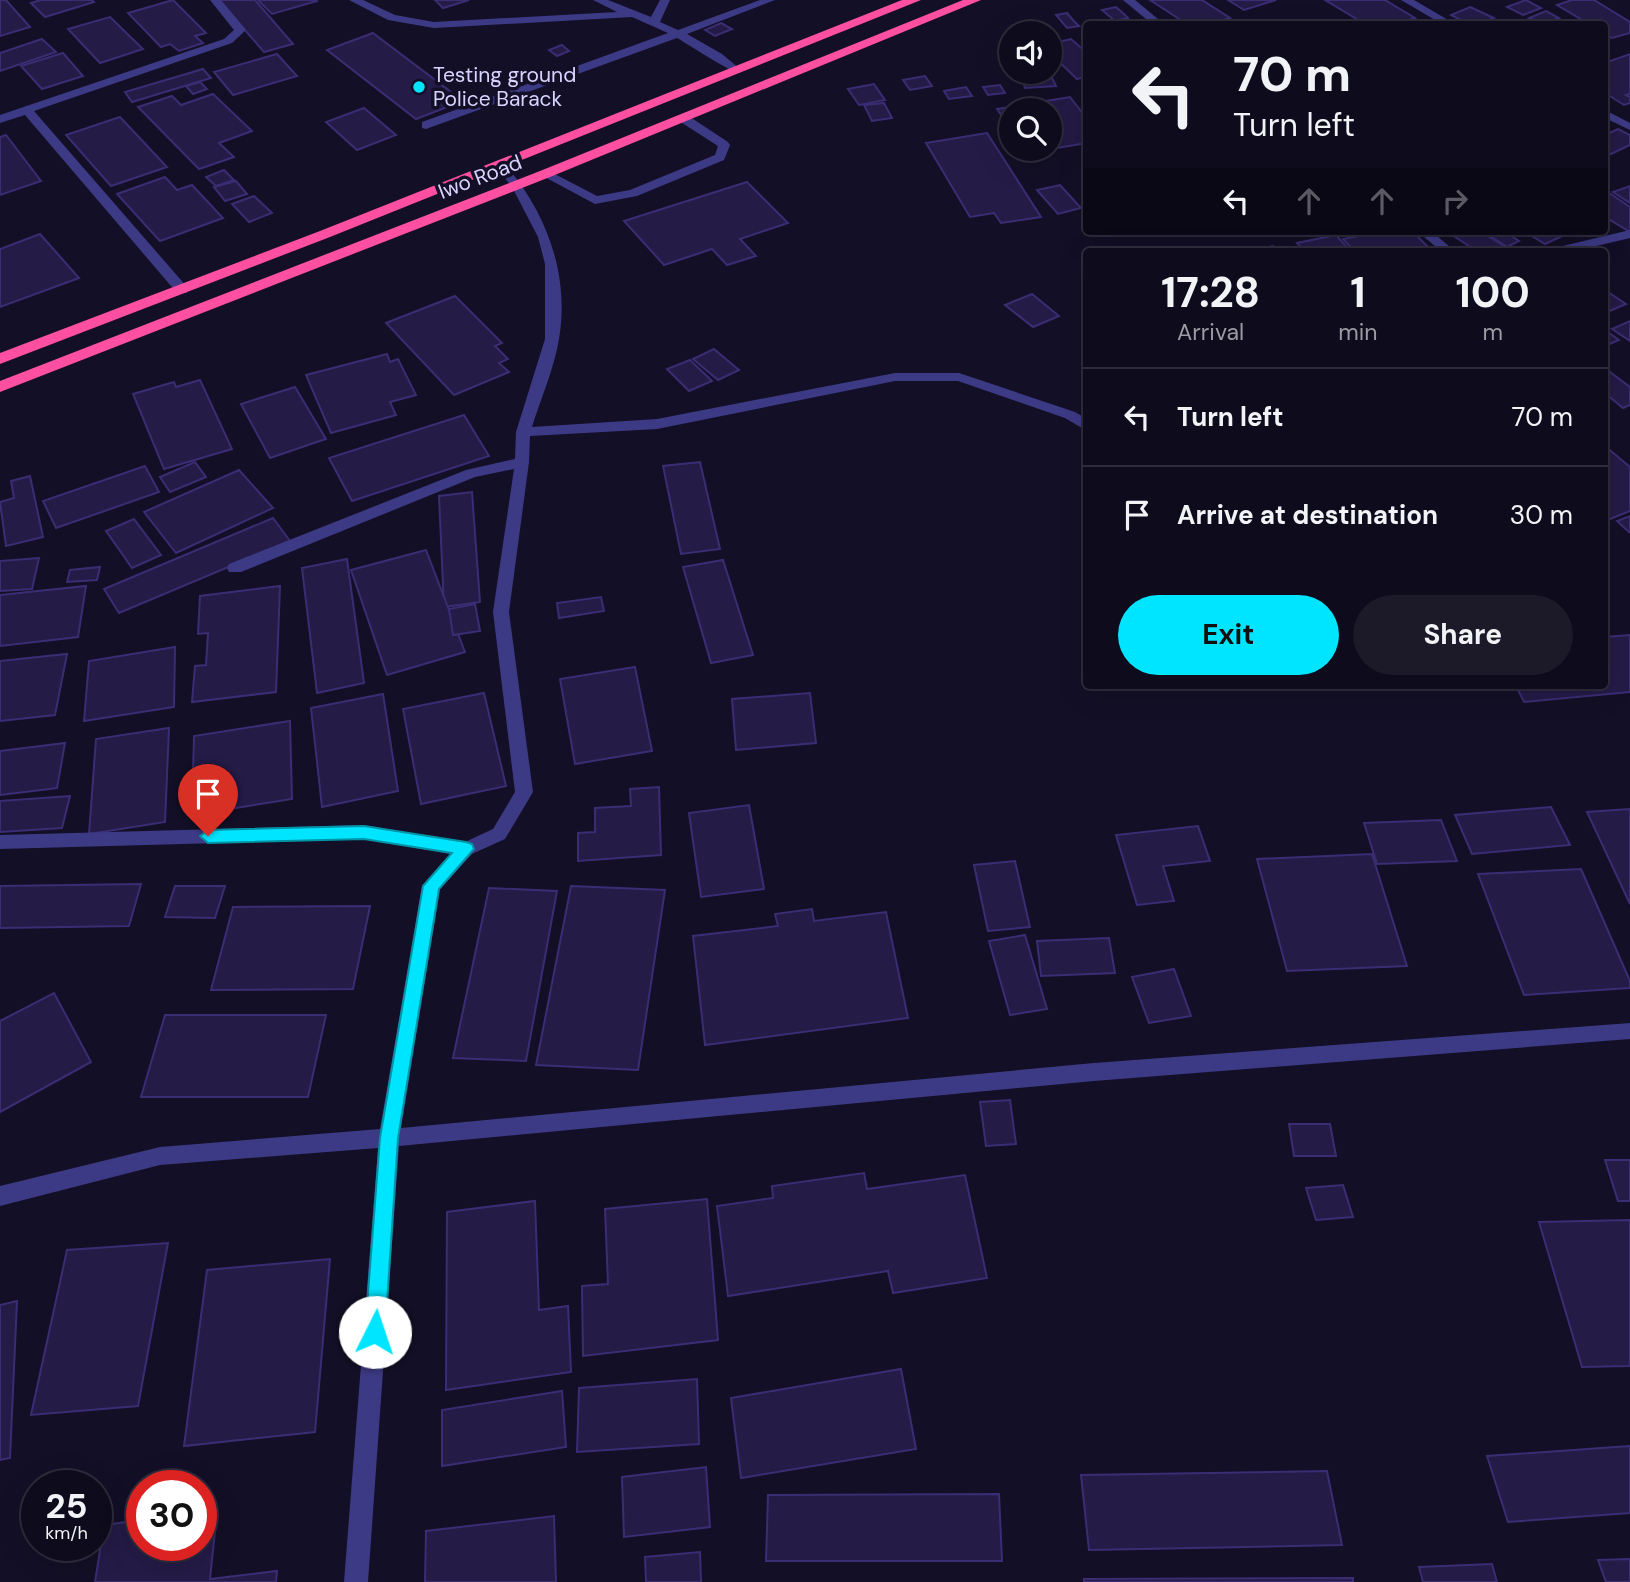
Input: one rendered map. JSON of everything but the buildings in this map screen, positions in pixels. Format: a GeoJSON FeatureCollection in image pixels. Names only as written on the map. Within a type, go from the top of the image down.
{"type":"FeatureCollection","features":[{"type":"Feature","properties":{"kind":"highway","name":"Iwo Road"},"geometry":{"type":"LineString","coordinates":[[0,359],[182,290],[914,0]]}},
{"type":"Feature","properties":{"kind":"highway","name":"Iwo Road"},"geometry":{"type":"LineString","coordinates":[[0,387],[545,174],[974,0]]}},
{"type":"Feature","properties":{"kind":"highway"},"geometry":{"type":"LineString","coordinates":[[736,71],[761,86]]}},
{"type":"Feature","properties":{"kind":"street"},"geometry":{"type":"LineString","coordinates":[[0,119],[228,41],[240,30],[215,0]]}},
{"type":"Feature","properties":{"kind":"street"},"geometry":{"type":"LineString","coordinates":[[354,0],[392,18],[435,25],[634,14]]}},
{"type":"Feature","properties":{"kind":"street"},"geometry":{"type":"LineString","coordinates":[[598,0],[677,33],[718,56],[736,71]]}},
{"type":"Feature","properties":{"kind":"street"},"geometry":{"type":"LineString","coordinates":[[654,23],[665,0]]}},
{"type":"Feature","properties":{"kind":"street"},"geometry":{"type":"LineString","coordinates":[[426,125],[770,0]]}},
{"type":"Feature","properties":{"kind":"street"},"geometry":{"type":"LineString","coordinates":[[1128,0],[1154,21]]}},
{"type":"Feature","properties":{"kind":"street"},"geometry":{"type":"LineString","coordinates":[[1406,0],[1444,21]]}},
{"type":"Feature","properties":{"kind":"street"},"geometry":{"type":"LineString","coordinates":[[27,110],[182,290]]}},
{"type":"Feature","properties":{"kind":"street"},"geometry":{"type":"LineString","coordinates":[[1608,115],[1629,127]]}},
{"type":"Feature","properties":{"kind":"street"},"geometry":{"type":"LineString","coordinates":[[545,174],[595,200],[633,193],[720,157],[724,145],[683,118]]}},
{"type":"Feature","properties":{"kind":"street"},"geometry":{"type":"LineString","coordinates":[[356,1582],[389,1138],[431,886],[466,849],[499,834],[524,792],[501,612],[522,462],[523,432],[552,339],[554,290],[552,264],[544,237],[516,184],[498,164]]}},
{"type":"Feature","properties":{"kind":"street"},"geometry":{"type":"LineString","coordinates":[[1572,248],[1630,234]]}},
{"type":"Feature","properties":{"kind":"street"},"geometry":{"type":"LineString","coordinates":[[1428,235],[1445,248]]}},
{"type":"Feature","properties":{"kind":"street"},"geometry":{"type":"LineString","coordinates":[[523,432],[657,424],[895,377],[959,377],[1070,415],[1083,423]]}},
{"type":"Feature","properties":{"kind":"street"},"geometry":{"type":"LineString","coordinates":[[235,568],[471,472],[522,462]]}},
{"type":"Feature","properties":{"kind":"street"},"geometry":{"type":"LineString","coordinates":[[0,842],[364,832],[466,849]]}},
{"type":"Feature","properties":{"kind":"street"},"geometry":{"type":"LineString","coordinates":[[0,1196],[160,1156],[389,1138],[1094,1072],[1630,1031]]}},
{"type":"Feature","properties":{"kind":"place","name":"Testing ground Police Barack"},"geometry":{"type":"Point","coordinates":[419,87]}},
{"type":"Feature","properties":{"kind":"route"},"geometry":{"type":"LineString","coordinates":[[208,836],[364,832],[466,849],[431,886],[389,1138],[375,1332]]}}]}
